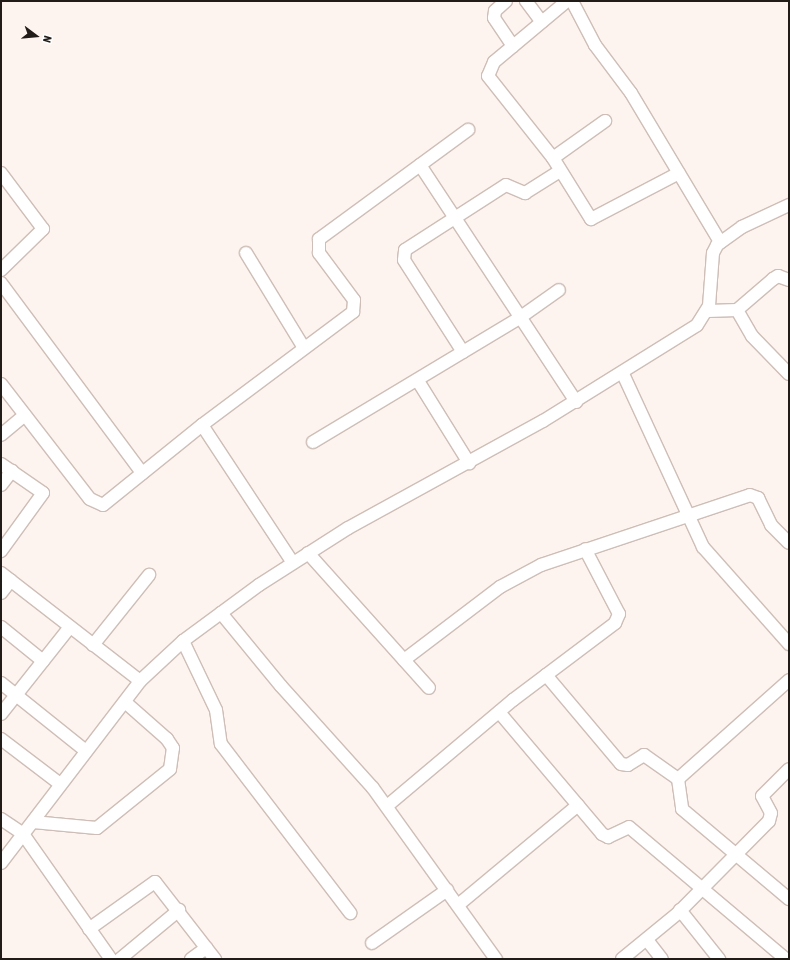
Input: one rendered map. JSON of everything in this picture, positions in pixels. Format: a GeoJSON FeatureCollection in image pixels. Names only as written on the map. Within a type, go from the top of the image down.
{"type":"FeatureCollection","features":[{"type":"Feature","properties":{"kind":"street"},"geometry":{"type":"LineString","coordinates":[[506,1],[495,11],[494,18],[513,46]]}},
{"type":"Feature","properties":{"kind":"street"},"geometry":{"type":"LineString","coordinates":[[526,1],[542,22]]}},
{"type":"Feature","properties":{"kind":"street"},"geometry":{"type":"LineString","coordinates":[[567,1],[490,67],[488,76],[552,158],[593,219],[679,173]]}},
{"type":"Feature","properties":{"kind":"street"},"geometry":{"type":"LineString","coordinates":[[572,1],[595,45],[621,76],[720,242]]}},
{"type":"Feature","properties":{"kind":"street"},"geometry":{"type":"LineString","coordinates":[[552,158],[606,122]]}},
{"type":"Feature","properties":{"kind":"street"},"geometry":{"type":"LineString","coordinates":[[1,384],[95,503],[103,505],[202,425],[355,308],[354,300],[319,253],[319,239],[468,130]]}},
{"type":"Feature","properties":{"kind":"street"},"geometry":{"type":"LineString","coordinates":[[420,165],[518,319],[576,402]]}},
{"type":"Feature","properties":{"kind":"street"},"geometry":{"type":"LineString","coordinates":[[463,352],[403,256],[405,250],[453,216],[506,185],[525,193],[560,171]]}},
{"type":"Feature","properties":{"kind":"street"},"geometry":{"type":"LineString","coordinates":[[1,172],[44,229],[1,270]]}},
{"type":"Feature","properties":{"kind":"street"},"geometry":{"type":"LineString","coordinates":[[1,863],[140,681],[183,641],[293,563],[348,528],[469,464],[576,402],[623,374],[697,325],[708,311],[713,253],[720,242],[789,205]]}},
{"type":"Feature","properties":{"kind":"street"},"geometry":{"type":"LineString","coordinates":[[246,253],[304,348]]}},
{"type":"Feature","properties":{"kind":"street"},"geometry":{"type":"LineString","coordinates":[[708,311],[737,310],[778,276],[789,280]]}},
{"type":"Feature","properties":{"kind":"street"},"geometry":{"type":"LineString","coordinates":[[1,283],[27,313],[142,473]]}},
{"type":"Feature","properties":{"kind":"street"},"geometry":{"type":"LineString","coordinates":[[313,442],[418,381],[518,319],[559,290]]}},
{"type":"Feature","properties":{"kind":"street"},"geometry":{"type":"LineString","coordinates":[[737,310],[752,336],[789,374]]}},
{"type":"Feature","properties":{"kind":"street"},"geometry":{"type":"LineString","coordinates":[[623,374],[703,547],[789,644]]}},
{"type":"Feature","properties":{"kind":"street"},"geometry":{"type":"LineString","coordinates":[[418,381],[469,464]]}},
{"type":"Feature","properties":{"kind":"street"},"geometry":{"type":"LineString","coordinates":[[1,434],[25,415]]}},
{"type":"Feature","properties":{"kind":"street"},"geometry":{"type":"LineString","coordinates":[[202,425],[293,563]]}},
{"type":"Feature","properties":{"kind":"street"},"geometry":{"type":"LineString","coordinates":[[1,464],[43,493],[1,552]]}},
{"type":"Feature","properties":{"kind":"street"},"geometry":{"type":"LineString","coordinates":[[1,485],[12,471]]}},
{"type":"Feature","properties":{"kind":"street"},"geometry":{"type":"LineString","coordinates":[[404,660],[500,587],[541,565],[585,549],[754,495],[772,525],[789,543]]}},
{"type":"Feature","properties":{"kind":"street"},"geometry":{"type":"LineString","coordinates":[[387,806],[499,712],[618,620],[619,614],[585,549]]}},
{"type":"Feature","properties":{"kind":"street"},"geometry":{"type":"LineString","coordinates":[[308,553],[429,688]]}},
{"type":"Feature","properties":{"kind":"street"},"geometry":{"type":"LineString","coordinates":[[1,573],[140,681]]}},
{"type":"Feature","properties":{"kind":"street"},"geometry":{"type":"LineString","coordinates":[[93,645],[149,575]]}},
{"type":"Feature","properties":{"kind":"street"},"geometry":{"type":"LineString","coordinates":[[1,593],[11,580]]}},
{"type":"Feature","properties":{"kind":"street"},"geometry":{"type":"LineString","coordinates":[[221,613],[387,806],[496,959]]}},
{"type":"Feature","properties":{"kind":"street"},"geometry":{"type":"LineString","coordinates":[[1,627],[43,661]]}},
{"type":"Feature","properties":{"kind":"street"},"geometry":{"type":"LineString","coordinates":[[1,714],[70,627]]}},
{"type":"Feature","properties":{"kind":"street"},"geometry":{"type":"LineString","coordinates":[[183,641],[216,710],[221,744],[350,913]]}},
{"type":"Feature","properties":{"kind":"street"},"geometry":{"type":"LineString","coordinates":[[546,675],[622,764],[628,765],[641,755],[648,756],[678,779],[682,809],[789,899]]}},
{"type":"Feature","properties":{"kind":"street"},"geometry":{"type":"LineString","coordinates":[[678,779],[789,680]]}},
{"type":"Feature","properties":{"kind":"street"},"geometry":{"type":"LineString","coordinates":[[1,683],[86,750]]}},
{"type":"Feature","properties":{"kind":"street"},"geometry":{"type":"LineString","coordinates":[[33,822],[97,828],[170,769],[172,748],[167,739],[125,702]]}},
{"type":"Feature","properties":{"kind":"street"},"geometry":{"type":"LineString","coordinates":[[499,712],[602,834],[608,836],[629,827],[704,887],[786,959]]}},
{"type":"Feature","properties":{"kind":"street"},"geometry":{"type":"LineString","coordinates":[[1,739],[60,784]]}},
{"type":"Feature","properties":{"kind":"street"},"geometry":{"type":"LineString","coordinates":[[622,959],[647,940],[680,910],[769,822],[771,814],[762,796],[789,769]]}},
{"type":"Feature","properties":{"kind":"street"},"geometry":{"type":"LineString","coordinates":[[458,906],[578,805]]}},
{"type":"Feature","properties":{"kind":"street"},"geometry":{"type":"LineString","coordinates":[[1,819],[23,834],[111,959]]}},
{"type":"Feature","properties":{"kind":"street"},"geometry":{"type":"LineString","coordinates":[[89,929],[151,883],[159,883],[215,959]]}},
{"type":"Feature","properties":{"kind":"street"},"geometry":{"type":"LineString","coordinates":[[372,943],[447,890]]}},
{"type":"Feature","properties":{"kind":"street"},"geometry":{"type":"LineString","coordinates":[[120,959],[179,910]]}},
{"type":"Feature","properties":{"kind":"street"},"geometry":{"type":"LineString","coordinates":[[680,910],[719,959]]}},
{"type":"Feature","properties":{"kind":"street"},"geometry":{"type":"LineString","coordinates":[[647,940],[662,959]]}},
{"type":"Feature","properties":{"kind":"street"},"geometry":{"type":"LineString","coordinates":[[191,959],[206,948]]}}]}
